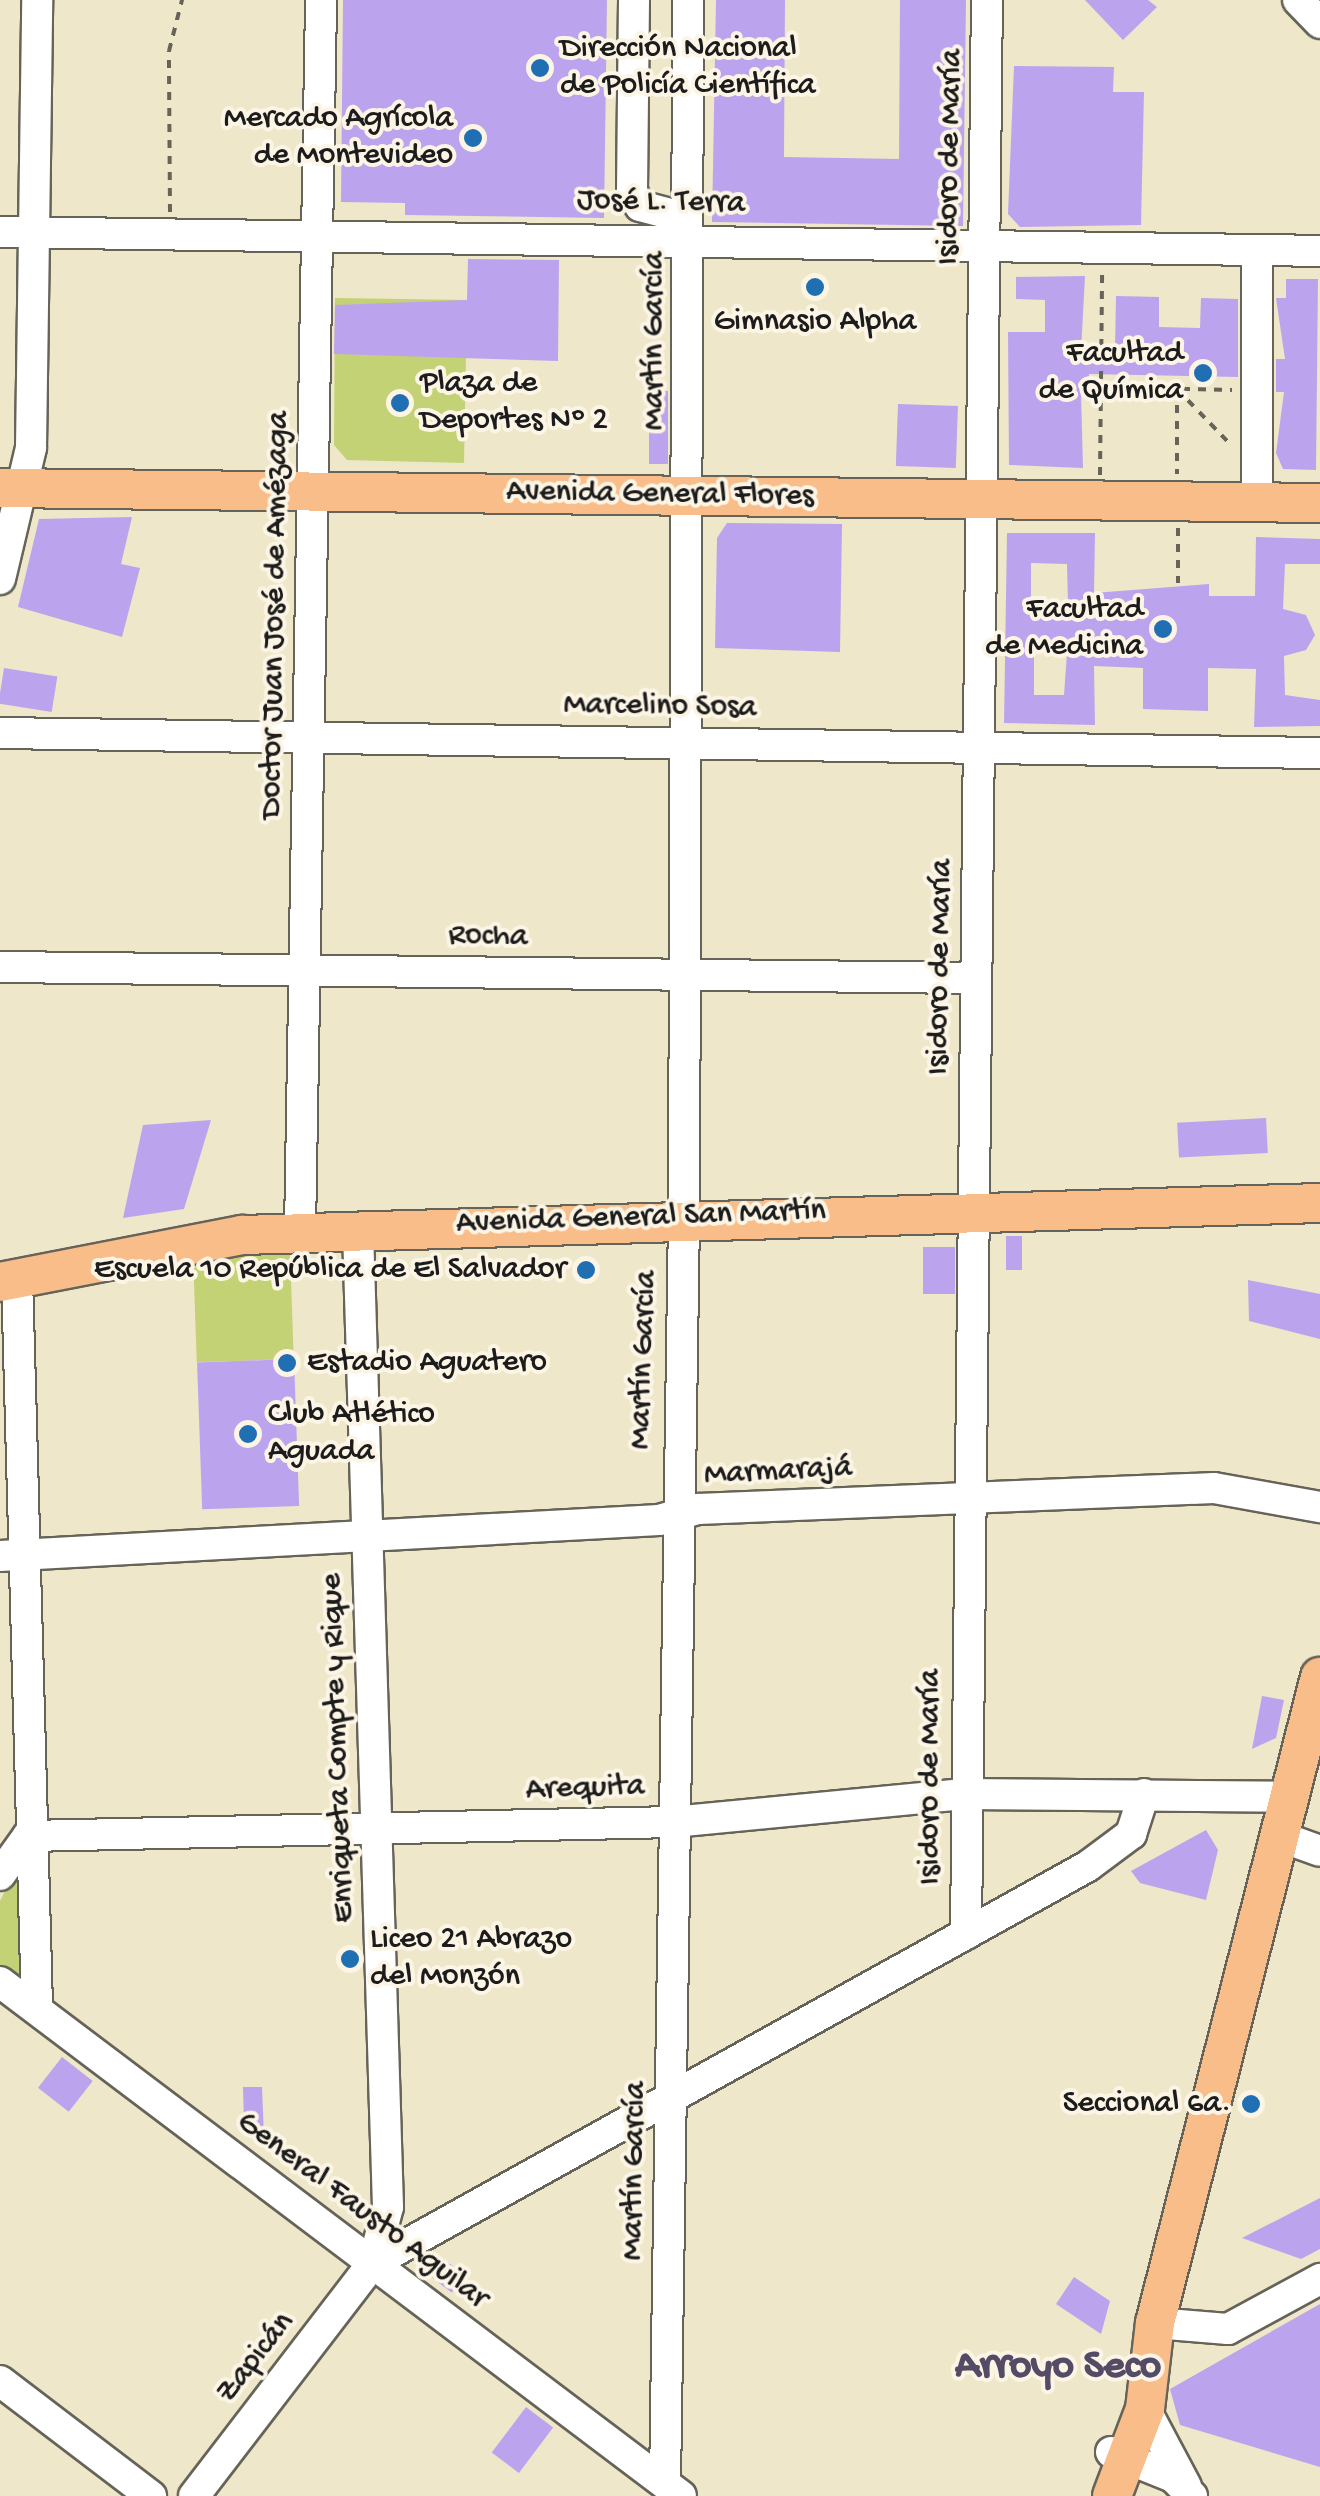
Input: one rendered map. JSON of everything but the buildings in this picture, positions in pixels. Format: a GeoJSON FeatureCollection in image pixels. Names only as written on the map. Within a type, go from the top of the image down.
{"type":"FeatureCollection","features":[{"type":"Feature","properties":{"kind":"main road","name":"Avenida General Flores"},"geometry":{"type":"LineString","coordinates":[[11,488],[1100,500],[1257,483],[1320,503]]}},
{"type":"Feature","properties":{"kind":"main road","name":"Avenida General San Martín"},"geometry":{"type":"LineString","coordinates":[[9,1279],[180,1240],[358,1228],[1309,1197]]}},
{"type":"Feature","properties":{"kind":"main road"},"geometry":{"type":"LineString","coordinates":[[1089,2496],[1121,2456],[1145,2409],[1155,2324],[1320,1677]]}},
{"type":"Feature","properties":{"kind":"main road"},"geometry":{"type":"LineString","coordinates":[[1112,2496],[1136,2353],[1155,2324]]}},
{"type":"Feature","properties":{"kind":"street"},"geometry":{"type":"LineString","coordinates":[[0,579],[34,232],[37,0]]}},
{"type":"Feature","properties":{"kind":"street","name":"Doctor Juan José de Amézaga"},"geometry":{"type":"LineString","coordinates":[[300,1232],[321,0]]}},
{"type":"Feature","properties":{"kind":"street"},"geometry":{"type":"LineString","coordinates":[[634,0],[632,192],[640,206],[688,228]]}},
{"type":"Feature","properties":{"kind":"street","name":"Martín García"},"geometry":{"type":"LineString","coordinates":[[673,2490],[672,1822],[674,1515],[684,1216],[690,495],[688,0]]}},
{"type":"Feature","properties":{"kind":"street","name":"Isidoro de María"},"geometry":{"type":"LineString","coordinates":[[966,1934],[964,1794],[988,0]]}},
{"type":"Feature","properties":{"kind":"street"},"geometry":{"type":"LineString","coordinates":[[1298,0],[1320,23]]}},
{"type":"Feature","properties":{"kind":"street","name":"José L. Terra"},"geometry":{"type":"LineString","coordinates":[[0,232],[688,228],[1320,252]]}},
{"type":"Feature","properties":{"kind":"street"},"geometry":{"type":"LineString","coordinates":[[1256,250],[1257,483]]}},
{"type":"Feature","properties":{"kind":"street","name":"Marcelino Sosa"},"geometry":{"type":"LineString","coordinates":[[0,733],[1320,753]]}},
{"type":"Feature","properties":{"kind":"street","name":"Rocha"},"geometry":{"type":"LineString","coordinates":[[0,967],[974,978]]}},
{"type":"Feature","properties":{"kind":"street","name":"Enriqueta Compte y Rique"},"geometry":{"type":"LineString","coordinates":[[358,1228],[388,2207],[373,2264]]}},
{"type":"Feature","properties":{"kind":"street"},"geometry":{"type":"LineString","coordinates":[[9,1279],[23,1448],[12,1555],[28,1836],[38,1870],[38,2009]]}},
{"type":"Feature","properties":{"kind":"street"},"geometry":{"type":"LineString","coordinates":[[0,1479],[23,1448]]}},
{"type":"Feature","properties":{"kind":"street","name":"Marmarajá"},"geometry":{"type":"LineString","coordinates":[[12,1555],[968,1498],[1242,1488],[1320,1507]]}},
{"type":"Feature","properties":{"kind":"street","name":"Arequita"},"geometry":{"type":"LineString","coordinates":[[28,1836],[672,1822],[964,1794],[1290,1797]]}},
{"type":"Feature","properties":{"kind":"street"},"geometry":{"type":"LineString","coordinates":[[373,2264],[672,2102],[1118,1848],[1144,1794]]}},
{"type":"Feature","properties":{"kind":"street"},"geometry":{"type":"LineString","coordinates":[[0,1875],[28,1836]]}},
{"type":"Feature","properties":{"kind":"street"},"geometry":{"type":"LineString","coordinates":[[1280,1837],[1320,1851]]}},
{"type":"Feature","properties":{"kind":"street","name":"General Fausto Aguilar"},"geometry":{"type":"LineString","coordinates":[[0,1982],[673,2490]]}},
{"type":"Feature","properties":{"kind":"street"},"geometry":{"type":"LineString","coordinates":[[388,2207],[404,2232],[423,2237]]}},
{"type":"Feature","properties":{"kind":"street","name":"Zapicán"},"geometry":{"type":"LineString","coordinates":[[194,2496],[373,2264]]}},
{"type":"Feature","properties":{"kind":"street"},"geometry":{"type":"LineString","coordinates":[[1155,2324],[1228,2329],[1320,2280]]}},
{"type":"Feature","properties":{"kind":"street"},"geometry":{"type":"LineString","coordinates":[[0,2381],[151,2496]]}},
{"type":"Feature","properties":{"kind":"street"},"geometry":{"type":"LineString","coordinates":[[1145,2409],[1189,2492]]}},
{"type":"Feature","properties":{"kind":"street"},"geometry":{"type":"LineString","coordinates":[[1121,2456],[1189,2492]]}},
{"type":"Feature","properties":{"kind":"path"},"geometry":{"type":"LineString","coordinates":[[170,232],[169,51],[182,0]]}},
{"type":"Feature","properties":{"kind":"path"},"geometry":{"type":"LineString","coordinates":[[1100,500],[1102,246]]}},
{"type":"Feature","properties":{"kind":"path"},"geometry":{"type":"LineString","coordinates":[[1101,387],[1257,390]]}},
{"type":"Feature","properties":{"kind":"path"},"geometry":{"type":"LineString","coordinates":[[1177,389],[1197,420],[1257,483]]}},
{"type":"Feature","properties":{"kind":"green space","name":"Plaza de Deportes Nº 2"},"geometry":{"type":"Polygon","coordinates":[[[335,298],[467,300],[464,463],[347,460],[334,445],[335,298]]]}},
{"type":"Feature","properties":{"kind":"green space","name":"Club Atlético Aguada"},"geometry":{"type":"Polygon","coordinates":[[[290,1252],[294,1359],[197,1362],[193,1255],[290,1252]]]}},
{"type":"Feature","properties":{"kind":"green space"},"geometry":{"type":"Polygon","coordinates":[[[19,1863],[30,1988],[0,1965],[0,1901],[19,1863]]]}},
{"type":"Feature","properties":{"kind":"place","name":"Dirección Nacional de Policía Científica"},"geometry":{"type":"Point","coordinates":[540,68]}},
{"type":"Feature","properties":{"kind":"place","name":"Mercado Agrícola de Montevideo"},"geometry":{"type":"Point","coordinates":[473,138]}},
{"type":"Feature","properties":{"kind":"place","name":"Gimnasio Alpha"},"geometry":{"type":"Point","coordinates":[815,287]}},
{"type":"Feature","properties":{"kind":"place","name":"Facultad de Química"},"geometry":{"type":"Point","coordinates":[1203,373]}},
{"type":"Feature","properties":{"kind":"place","name":"Plaza de Deportes Nº 2"},"geometry":{"type":"Point","coordinates":[400,403]}},
{"type":"Feature","properties":{"kind":"place","name":"Facultad de Medicina"},"geometry":{"type":"Point","coordinates":[1163,629]}},
{"type":"Feature","properties":{"kind":"place","name":"Escuela 10 República de El Salvador"},"geometry":{"type":"Point","coordinates":[586,1270]}},
{"type":"Feature","properties":{"kind":"place","name":"Estadio Aguatero"},"geometry":{"type":"Point","coordinates":[287,1363]}},
{"type":"Feature","properties":{"kind":"place","name":"Club Atlético Aguada"},"geometry":{"type":"Point","coordinates":[248,1434]}},
{"type":"Feature","properties":{"kind":"place","name":"Liceo 21 Abrazo del Monzón"},"geometry":{"type":"Point","coordinates":[350,1959]}},
{"type":"Feature","properties":{"kind":"place","name":"Seccional 6a."},"geometry":{"type":"Point","coordinates":[1251,2104]}},
{"type":"Feature","properties":{"kind":"district","name":"Arroyo Seco"},"geometry":{"type":"Point","coordinates":[1058,2368]}}]}
